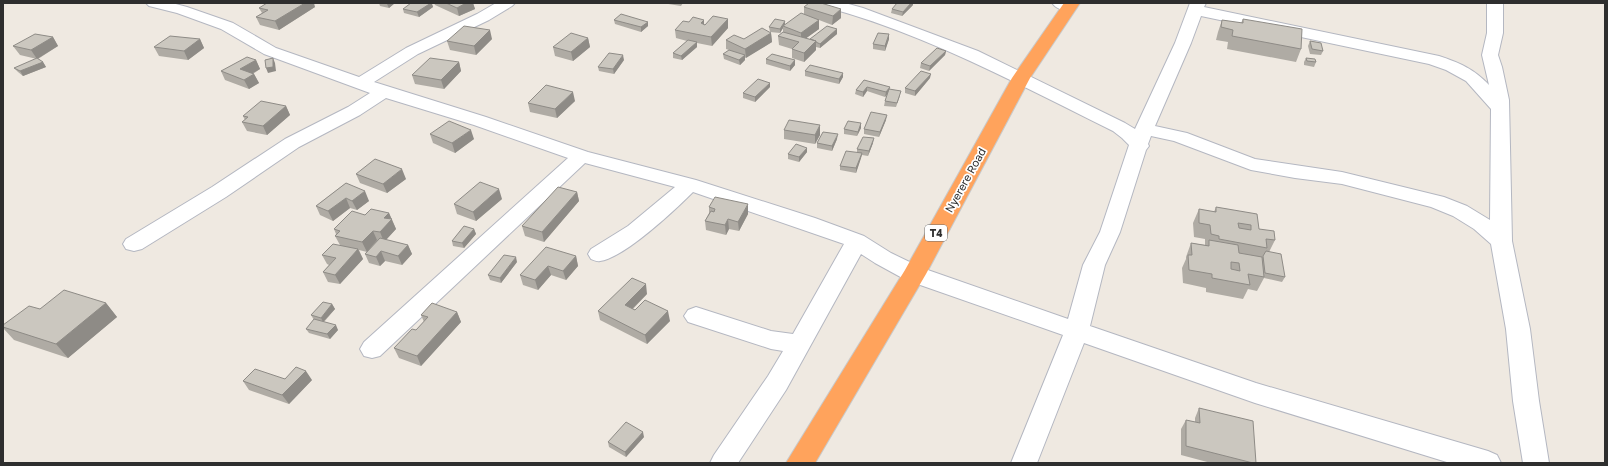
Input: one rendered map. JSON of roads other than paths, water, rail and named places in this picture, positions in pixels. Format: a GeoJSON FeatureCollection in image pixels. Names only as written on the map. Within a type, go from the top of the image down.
{"type":"FeatureCollection","features":[{"type":"Feature","properties":{"kind":"highway","name":"Nyerere Road"},"geometry":{"type":"LineString","coordinates":[[800,463],[914,274],[1021,78],[1067,4]]}},
{"type":"Feature","properties":{"kind":"street"},"geometry":{"type":"LineString","coordinates":[[154,3],[182,10],[220,23],[244,35],[270,51],[384,92],[480,121],[581,156],[689,184],[808,223],[857,241],[883,258],[914,274],[1255,393],[1482,462]]}},
{"type":"Feature","properties":{"kind":"street"},"geometry":{"type":"LineString","coordinates":[[361,83],[412,52],[483,17],[507,3]]}},
{"type":"Feature","properties":{"kind":"street"},"geometry":{"type":"LineString","coordinates":[[827,3],[858,11],[972,55],[1119,127],[1129,134],[1142,137],[1180,137],[1251,164],[1295,172],[1342,178],[1437,202],[1460,211],[1481,224],[1501,240]]}},
{"type":"Feature","properties":{"kind":"street"},"geometry":{"type":"LineString","coordinates":[[1495,3],[1495,33],[1490,55],[1494,67],[1500,100],[1501,240],[1518,329],[1526,401],[1536,463]]}},
{"type":"Feature","properties":{"kind":"street"},"geometry":{"type":"LineString","coordinates":[[1024,463],[1077,330],[1094,265],[1110,232],[1142,137],[1183,43],[1196,6],[1433,60],[1452,66],[1472,77],[1500,108]]}},
{"type":"Feature","properties":{"kind":"street"},"geometry":{"type":"LineString","coordinates":[[134,244],[219,192],[292,143],[354,111],[384,92]]}},
{"type":"Feature","properties":{"kind":"street"},"geometry":{"type":"LineString","coordinates":[[372,349],[581,156]]}},
{"type":"Feature","properties":{"kind":"street"},"geometry":{"type":"LineString","coordinates":[[599,254],[623,241],[643,227],[689,184]]}},
{"type":"Feature","properties":{"kind":"street"},"geometry":{"type":"LineString","coordinates":[[723,463],[777,383],[857,241]]}},
{"type":"Feature","properties":{"kind":"street"},"geometry":{"type":"LineString","coordinates":[[696,316],[771,340],[799,344]]}}]}
